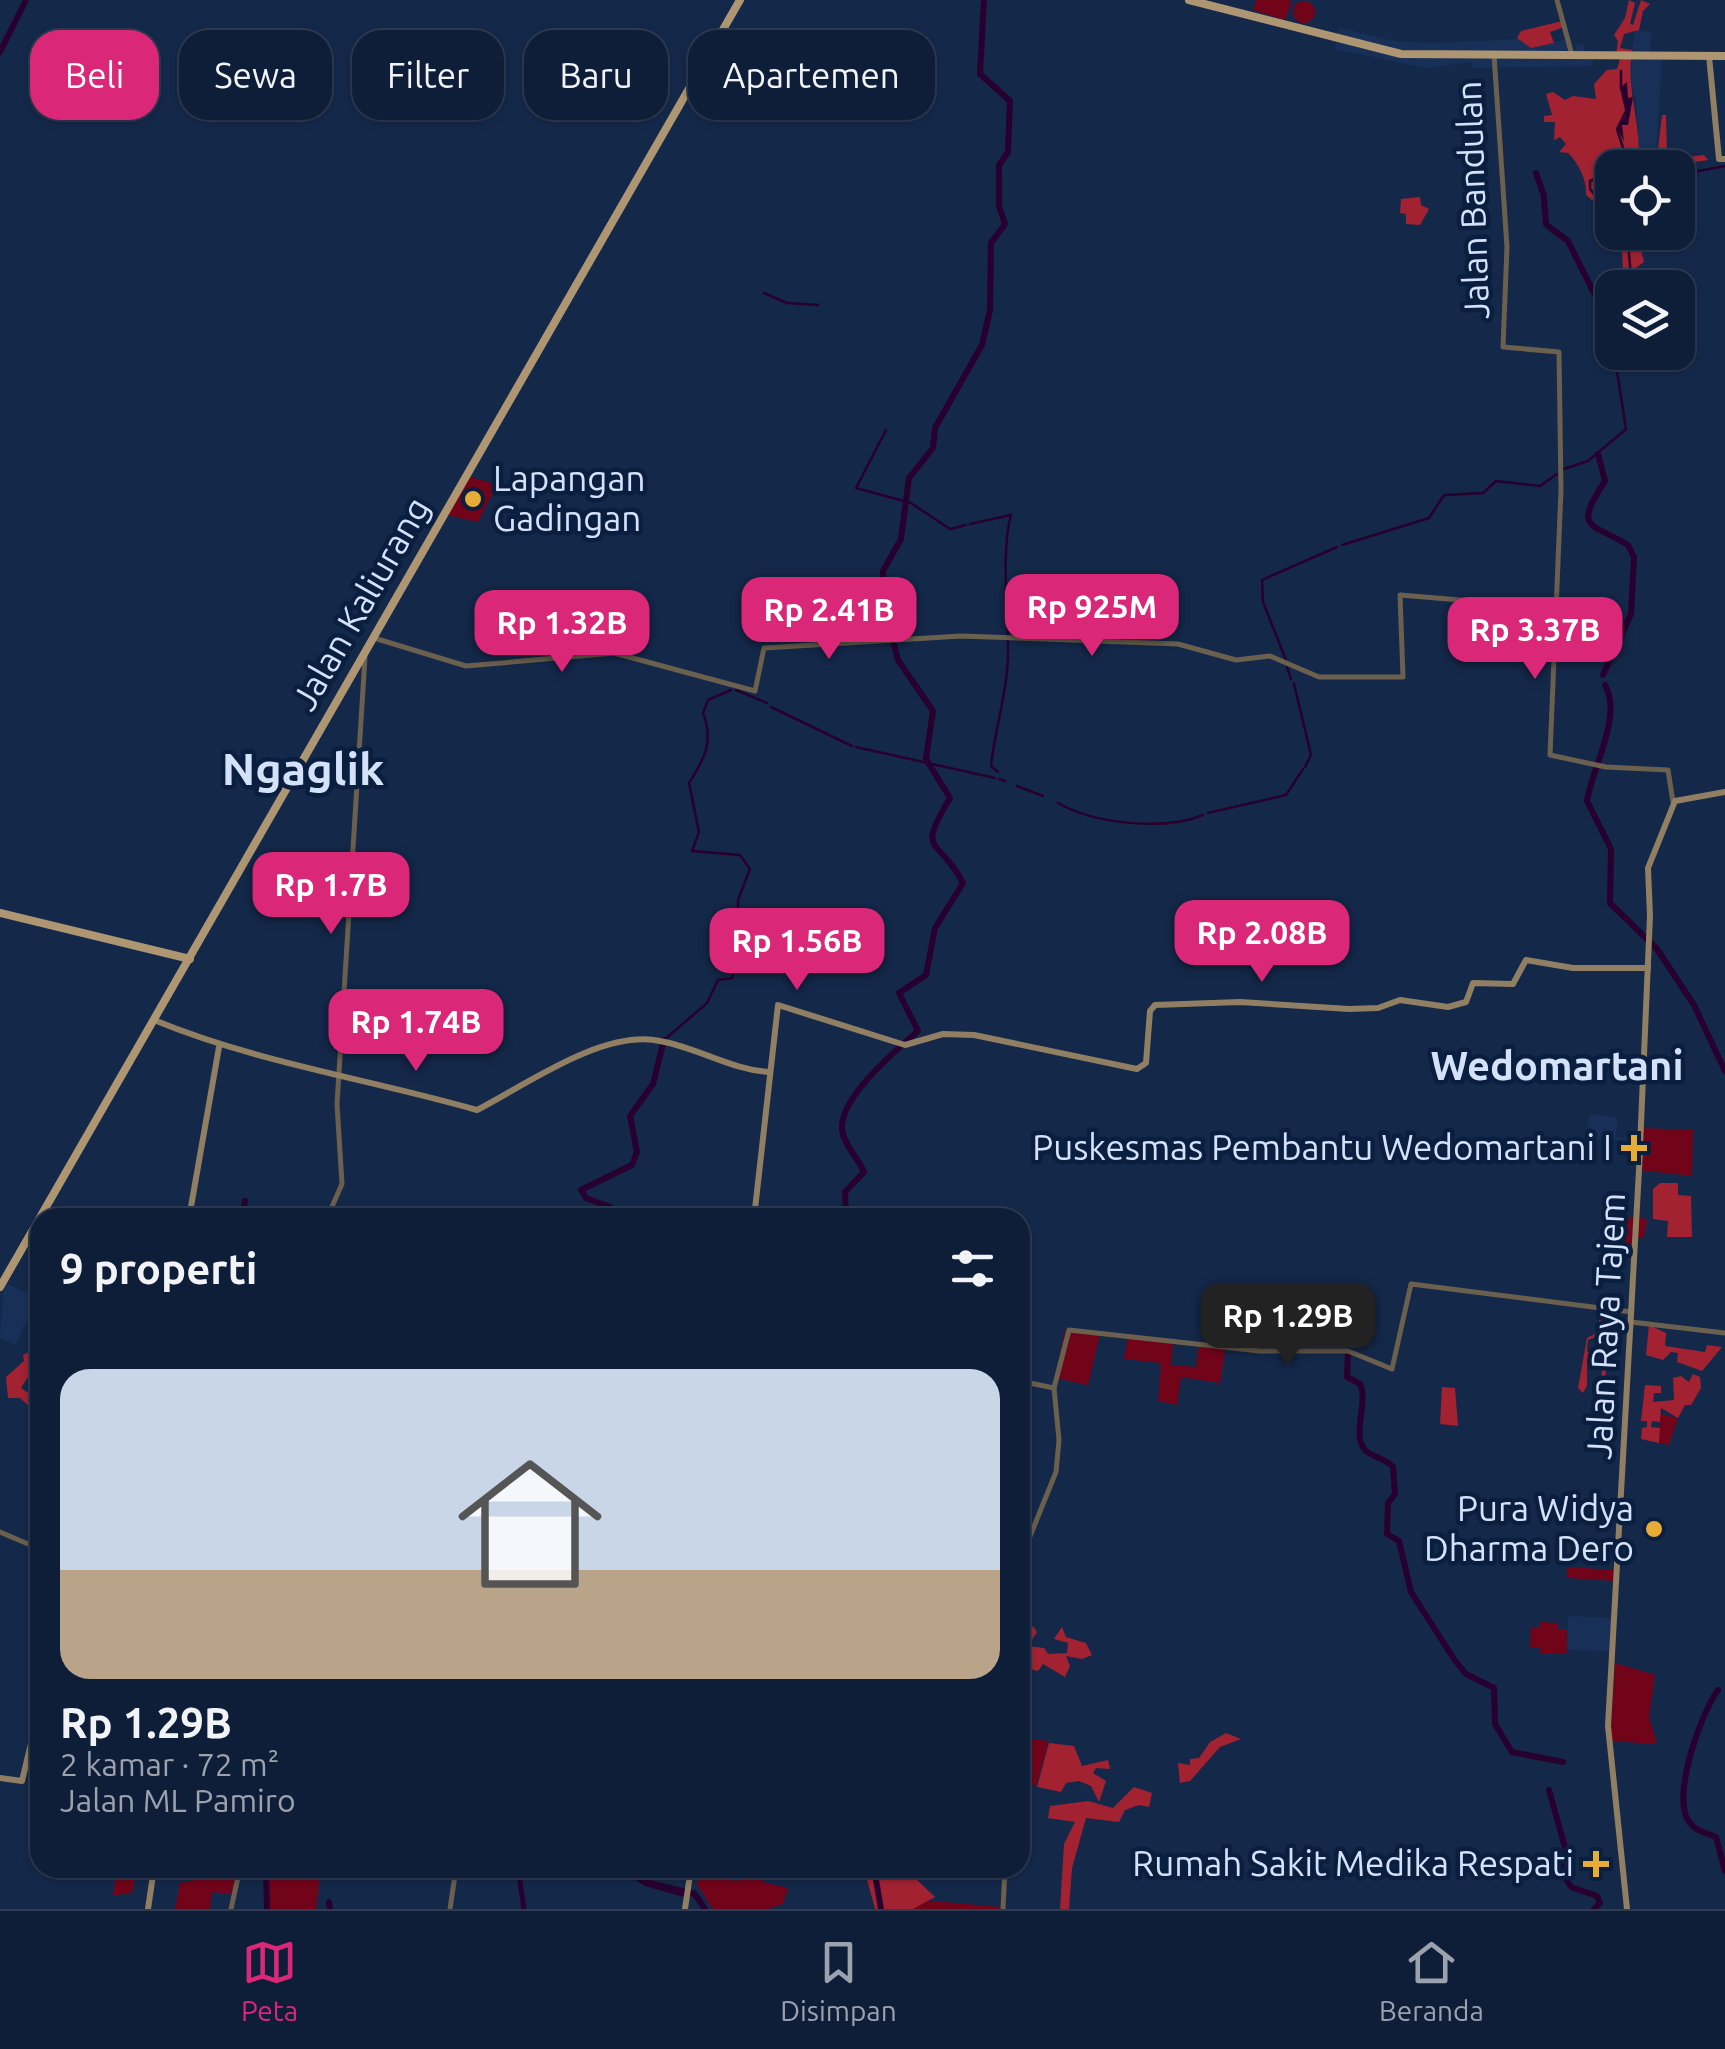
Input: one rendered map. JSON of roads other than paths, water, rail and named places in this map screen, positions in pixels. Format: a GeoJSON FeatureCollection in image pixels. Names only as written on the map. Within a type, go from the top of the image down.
{"type":"FeatureCollection","features":[{"type":"Feature","properties":{"kind":"main road","name":"Jalan Kaliurang"},"geometry":{"type":"LineString","coordinates":[[45,1208],[740,0]]}},
{"type":"Feature","properties":{"kind":"main road"},"geometry":{"type":"LineString","coordinates":[[1189,0],[1387,51],[1725,56]]}},
{"type":"Feature","properties":{"kind":"main road"},"geometry":{"type":"LineString","coordinates":[[1709,56],[1720,159],[1725,159]]}},
{"type":"Feature","properties":{"kind":"main road"},"geometry":{"type":"LineString","coordinates":[[1674,800],[1725,792]]}},
{"type":"Feature","properties":{"kind":"main road","name":"Jalan Raya Tajem"},"geometry":{"type":"LineString","coordinates":[[1627,1909],[1608,1732],[1632,1322],[1649,945],[1649,862],[1674,800]]}},
{"type":"Feature","properties":{"kind":"main road"},"geometry":{"type":"LineString","coordinates":[[0,912],[190,959]]}},
{"type":"Feature","properties":{"kind":"main road"},"geometry":{"type":"LineString","coordinates":[[755,1208],[778,1006],[903,1044],[942,1034],[974,1035],[1137,1069],[1146,1063],[1150,1011],[1155,1005],[1240,1002],[1367,1009],[1403,1000],[1452,1006],[1466,1002],[1473,983],[1513,984],[1526,960],[1573,968],[1645,970]]}},
{"type":"Feature","properties":{"kind":"main road"},"geometry":{"type":"LineString","coordinates":[[154,1020],[219,1047],[341,1072],[477,1110],[600,1047],[660,1040],[694,1048],[744,1071],[770,1072]]}},
{"type":"Feature","properties":{"kind":"main road"},"geometry":{"type":"LineString","coordinates":[[191,1208],[219,1047]]}},
{"type":"Feature","properties":{"kind":"main road","name":"Jalan Kaliurang"},"geometry":{"type":"LineString","coordinates":[[0,1287],[30,1234]]}},
{"type":"Feature","properties":{"kind":"main road"},"geometry":{"type":"LineString","coordinates":[[0,1778],[22,1780],[30,1741]]}},
{"type":"Feature","properties":{"kind":"main road"},"geometry":{"type":"LineString","coordinates":[[148,1909],[153,1878]]}},
{"type":"Feature","properties":{"kind":"main road"},"geometry":{"type":"LineString","coordinates":[[685,1909],[690,1878]]}},
{"type":"Feature","properties":{"kind":"street"},"geometry":{"type":"LineString","coordinates":[[1557,0],[1572,54]]}},
{"type":"Feature","properties":{"kind":"street","name":"Jalan Bandulan"},"geometry":{"type":"LineString","coordinates":[[1494,55],[1507,247],[1502,347],[1559,352],[1562,490],[1555,608]]}},
{"type":"Feature","properties":{"kind":"street"},"geometry":{"type":"LineString","coordinates":[[374,638],[466,666],[614,653],[756,691],[764,648],[951,636],[1178,644],[1236,660],[1270,656],[1319,677],[1403,676],[1400,595],[1555,608],[1550,755],[1597,766],[1668,770],[1674,800]]}},
{"type":"Feature","properties":{"kind":"street"},"geometry":{"type":"LineString","coordinates":[[331,1208],[342,1184],[337,1114],[363,660]]}},
{"type":"Feature","properties":{"kind":"street"},"geometry":{"type":"LineString","coordinates":[[1030,1536],[1056,1472],[1059,1440],[1054,1388],[1069,1330],[1260,1351],[1360,1354],[1392,1369],[1412,1284],[1632,1312]]}},
{"type":"Feature","properties":{"kind":"street"},"geometry":{"type":"LineString","coordinates":[[1632,1322],[1725,1333]]}},
{"type":"Feature","properties":{"kind":"street"},"geometry":{"type":"LineString","coordinates":[[1030,1383],[1054,1388]]}},
{"type":"Feature","properties":{"kind":"street"},"geometry":{"type":"LineString","coordinates":[[0,1532],[30,1544]]}},
{"type":"Feature","properties":{"kind":"street"},"geometry":{"type":"LineString","coordinates":[[231,1909],[238,1878]]}},
{"type":"Feature","properties":{"kind":"street"},"geometry":{"type":"LineString","coordinates":[[450,1909],[455,1878]]}},
{"type":"Feature","properties":{"kind":"street"},"geometry":{"type":"LineString","coordinates":[[1003,1909],[1005,1878]]}},
{"type":"Feature","properties":{"kind":"waterway"},"geometry":{"type":"LineString","coordinates":[[0,52],[26,0]]}},
{"type":"Feature","properties":{"kind":"waterway"},"geometry":{"type":"LineString","coordinates":[[846,1208],[845,1192],[864,1172],[843,1136],[843,1117],[870,1076],[918,1031],[899,993],[926,975],[935,928],[963,883],[932,838],[950,798],[926,759],[933,711],[898,660],[884,605],[883,571],[901,539],[909,478],[933,448],[935,428],[982,345],[990,310],[991,243],[1005,224],[999,206],[999,165],[1008,152],[1010,101],[980,74],[984,0]]}},
{"type":"Feature","properties":{"kind":"waterway"},"geometry":{"type":"LineString","coordinates":[[1621,71],[1621,89]]}},
{"type":"Feature","properties":{"kind":"waterway"},"geometry":{"type":"LineString","coordinates":[[1624,150],[1617,129],[1626,111]]}},
{"type":"Feature","properties":{"kind":"waterway"},"geometry":{"type":"LineString","coordinates":[[1695,172],[1725,166]]}},
{"type":"Feature","properties":{"kind":"waterway"},"geometry":{"type":"LineString","coordinates":[[1536,173],[1544,196]]}},
{"type":"Feature","properties":{"kind":"waterway"},"geometry":{"type":"LineString","coordinates":[[1595,179],[1590,181],[1595,195]]}},
{"type":"Feature","properties":{"kind":"waterway"},"geometry":{"type":"LineString","coordinates":[[1544,199],[1546,224],[1553,230]]}},
{"type":"Feature","properties":{"kind":"waterway"},"geometry":{"type":"LineString","coordinates":[[1556,232],[1568,241],[1595,295]]}},
{"type":"Feature","properties":{"kind":"waterway"},"geometry":{"type":"LineString","coordinates":[[1629,250],[1630,270]]}},
{"type":"Feature","properties":{"kind":"waterway"},"geometry":{"type":"LineString","coordinates":[[764,293],[787,303],[818,305]]}},
{"type":"Feature","properties":{"kind":"waterway"},"geometry":{"type":"LineString","coordinates":[[1564,469],[1588,461],[1626,429],[1617,370]]}},
{"type":"Feature","properties":{"kind":"waterway"},"geometry":{"type":"LineString","coordinates":[[886,430],[856,488],[911,503],[950,529],[966,525]]}},
{"type":"Feature","properties":{"kind":"waterway"},"geometry":{"type":"LineString","coordinates":[[1598,454],[1605,481],[1590,508],[1590,523],[1628,545],[1634,557],[1631,614],[1603,675]]}},
{"type":"Feature","properties":{"kind":"waterway"},"geometry":{"type":"LineString","coordinates":[[1342,545],[1429,518],[1444,495],[1483,493],[1496,481],[1540,486],[1557,474]]}},
{"type":"Feature","properties":{"kind":"waterway"},"geometry":{"type":"LineString","coordinates":[[970,524],[1011,515],[1006,563],[1007,666],[991,766],[998,772]]}},
{"type":"Feature","properties":{"kind":"waterway"},"geometry":{"type":"LineString","coordinates":[[1286,660],[1263,602],[1262,580],[1337,547]]}},
{"type":"Feature","properties":{"kind":"waterway"},"geometry":{"type":"LineString","coordinates":[[1287,667],[1291,679]]}},
{"type":"Feature","properties":{"kind":"waterway"},"geometry":{"type":"LineString","coordinates":[[1294,684],[1311,755],[1305,767]]}},
{"type":"Feature","properties":{"kind":"waterway"},"geometry":{"type":"LineString","coordinates":[[1605,685],[1610,698],[1609,727],[1587,801],[1611,849],[1610,903],[1657,949],[1694,1005],[1725,1071]]}},
{"type":"Feature","properties":{"kind":"waterway"},"geometry":{"type":"LineString","coordinates":[[664,1040],[707,1003],[718,980],[732,978],[738,956],[738,900],[750,869],[740,855],[692,851],[699,832],[689,783],[706,749],[708,732],[703,713],[708,700],[731,690]]}},
{"type":"Feature","properties":{"kind":"waterway"},"geometry":{"type":"LineString","coordinates":[[736,690],[767,703]]}},
{"type":"Feature","properties":{"kind":"waterway"},"geometry":{"type":"LineString","coordinates":[[771,707],[852,746]]}},
{"type":"Feature","properties":{"kind":"waterway"},"geometry":{"type":"LineString","coordinates":[[856,747],[995,778]]}},
{"type":"Feature","properties":{"kind":"waterway"},"geometry":{"type":"LineString","coordinates":[[1208,813],[1286,795],[1303,769]]}},
{"type":"Feature","properties":{"kind":"waterway"},"geometry":{"type":"LineString","coordinates":[[999,779],[1005,781]]}},
{"type":"Feature","properties":{"kind":"waterway"},"geometry":{"type":"LineString","coordinates":[[1017,786],[1043,796]]}},
{"type":"Feature","properties":{"kind":"waterway"},"geometry":{"type":"LineString","coordinates":[[1058,803],[1090,816],[1130,823],[1169,823],[1203,815]]}},
{"type":"Feature","properties":{"kind":"waterway"},"geometry":{"type":"LineString","coordinates":[[610,1208],[586,1198],[581,1190],[632,1165],[637,1152],[630,1116],[653,1084],[664,1040]]}},
{"type":"Feature","properties":{"kind":"waterway"},"geometry":{"type":"LineString","coordinates":[[243,1208],[245,1201]]}},
{"type":"Feature","properties":{"kind":"waterway"},"geometry":{"type":"LineString","coordinates":[[1348,1353],[1347,1377],[1360,1384],[1362,1391],[1361,1444],[1368,1453],[1393,1467],[1395,1494],[1388,1503],[1387,1534],[1399,1541],[1411,1592],[1466,1674],[1494,1688],[1495,1724],[1512,1752],[1563,1762]]}},
{"type":"Feature","properties":{"kind":"waterway"},"geometry":{"type":"LineString","coordinates":[[1718,1690],[1690,1755],[1684,1810],[1698,1830],[1716,1837],[1725,1871]]}},
{"type":"Feature","properties":{"kind":"waterway"},"geometry":{"type":"LineString","coordinates":[[1549,1790],[1566,1851],[1560,1869],[1571,1887],[1597,1896],[1600,1903],[1594,1909]]}},
{"type":"Feature","properties":{"kind":"waterway"},"geometry":{"type":"LineString","coordinates":[[266,1878],[267,1909]]}},
{"type":"Feature","properties":{"kind":"waterway"},"geometry":{"type":"LineString","coordinates":[[519,1878],[524,1909]]}},
{"type":"Feature","properties":{"kind":"waterway"},"geometry":{"type":"LineString","coordinates":[[634,1878],[685,1896]]}},
{"type":"Feature","properties":{"kind":"waterway"},"geometry":{"type":"LineString","coordinates":[[640,1878],[695,1894],[705,1909]]}},
{"type":"Feature","properties":{"kind":"waterway"},"geometry":{"type":"LineString","coordinates":[[876,1878],[881,1909]]}},
{"type":"Feature","properties":{"kind":"waterway"},"geometry":{"type":"LineString","coordinates":[[329,1902],[330,1909]]}},
{"type":"Feature","properties":{"kind":"place","name":"Lapangan Gadingan"},"geometry":{"type":"Point","coordinates":[473,499]}},
{"type":"Feature","properties":{"kind":"place","name":"Puskesmas Pembantu Wedomartani I"},"geometry":{"type":"Point","coordinates":[1634,1148]}},
{"type":"Feature","properties":{"kind":"place","name":"Pura Widya Dharma Dero"},"geometry":{"type":"Point","coordinates":[1654,1529]}},
{"type":"Feature","properties":{"kind":"place","name":"Rumah Sakit Medika Respati"},"geometry":{"type":"Point","coordinates":[1596,1864]}},
{"type":"Feature","properties":{"kind":"district","name":"Ngaglik"},"geometry":{"type":"Point","coordinates":[303,769]}},
{"type":"Feature","properties":{"kind":"district","name":"Wedomartani"},"geometry":{"type":"Point","coordinates":[1557,1066]}}]}
